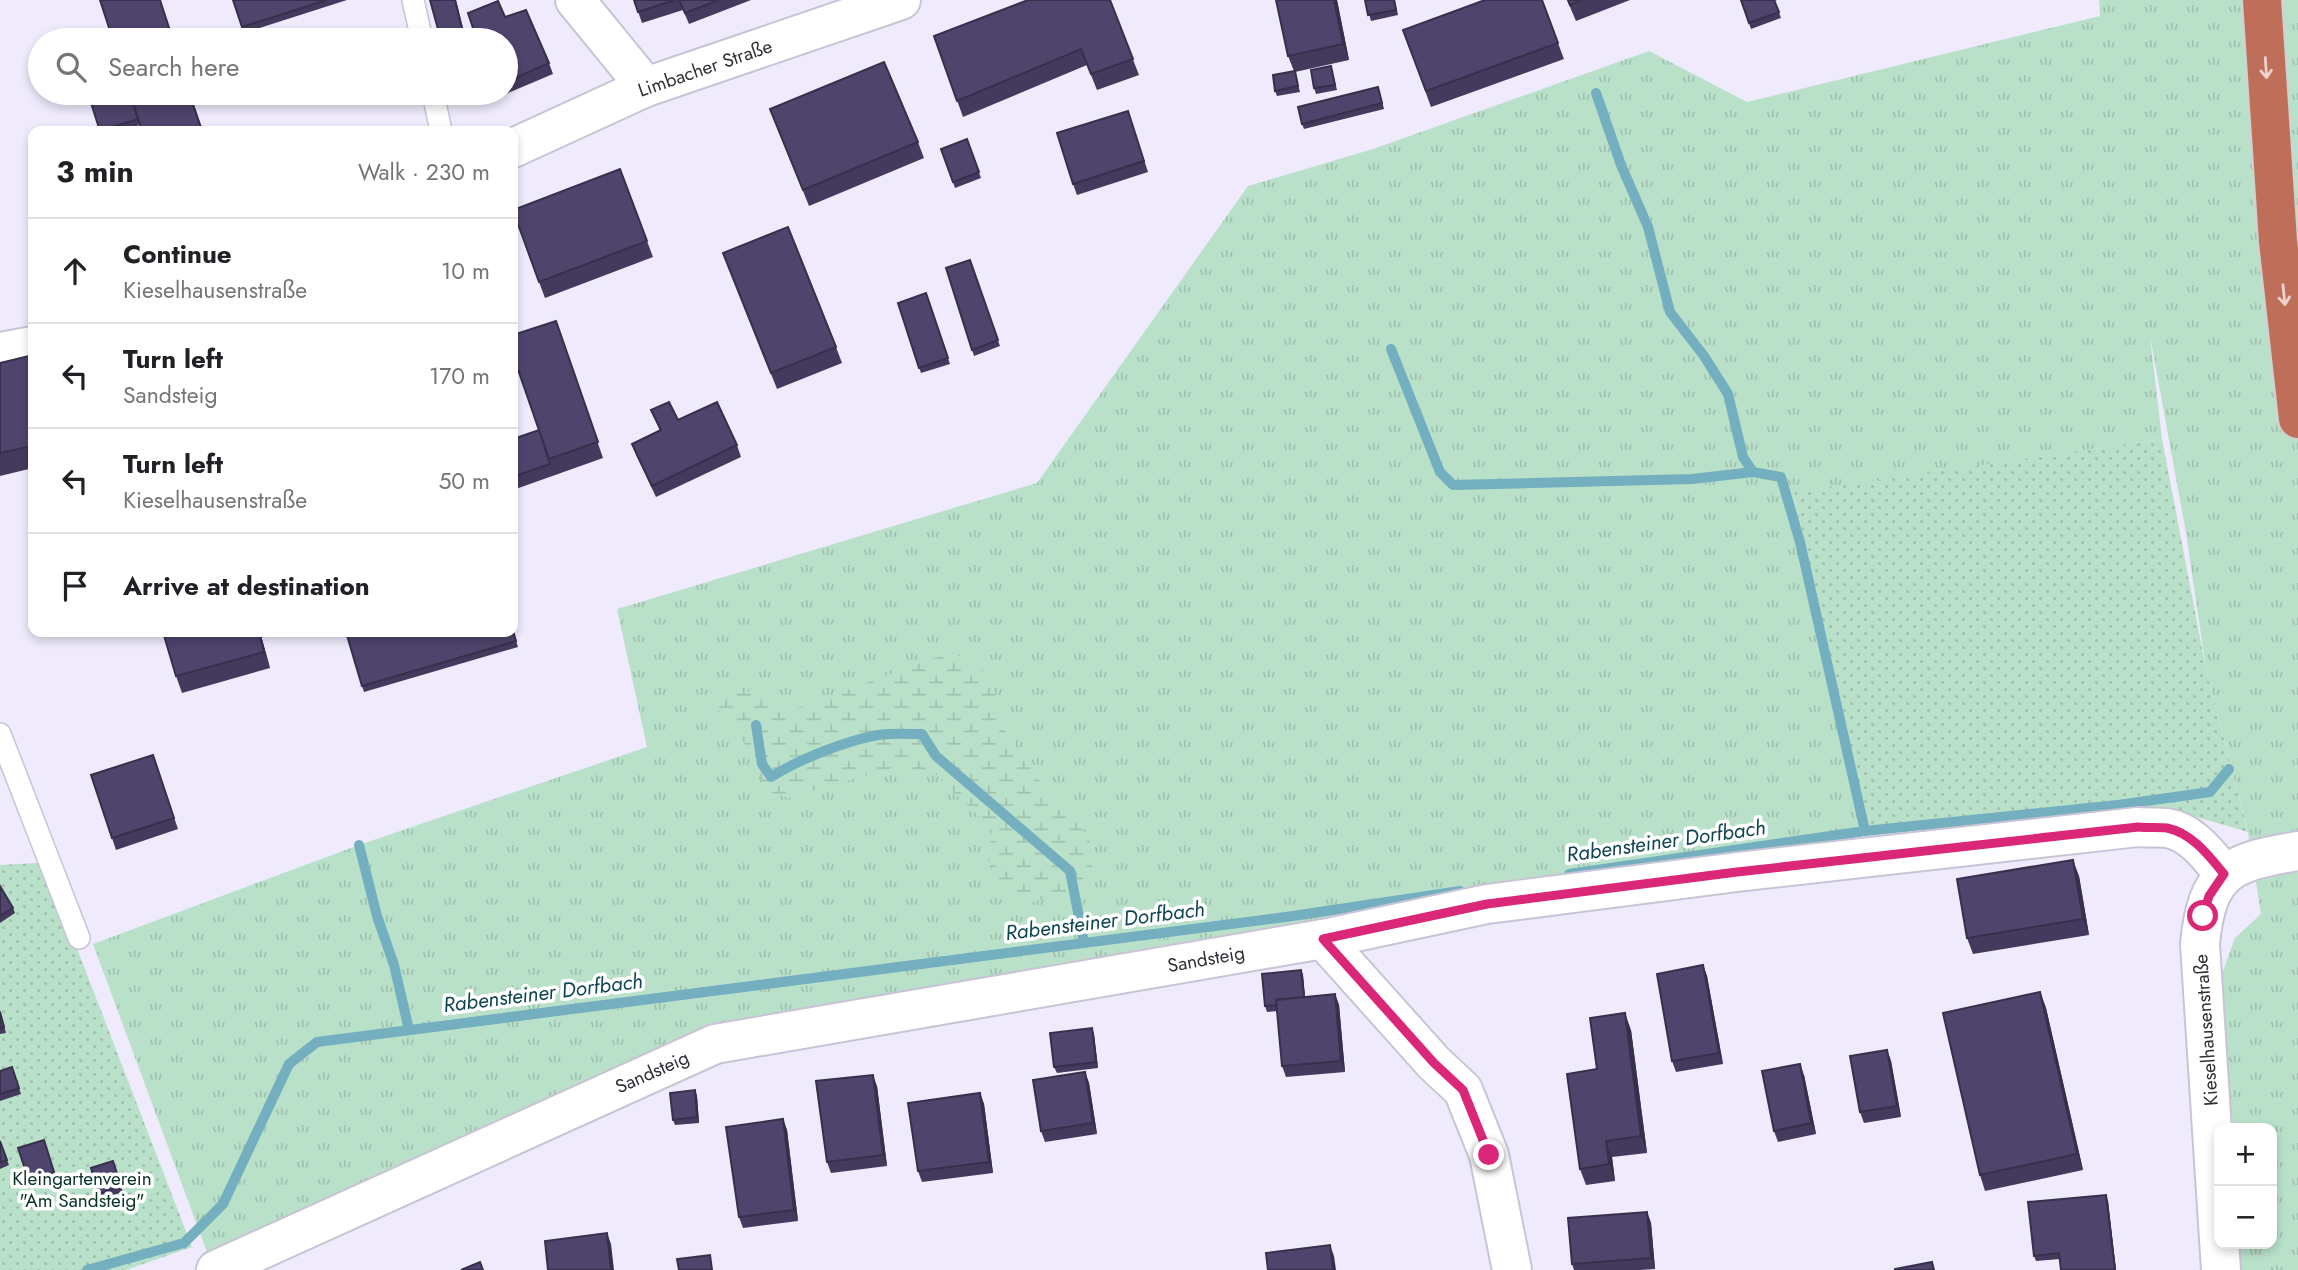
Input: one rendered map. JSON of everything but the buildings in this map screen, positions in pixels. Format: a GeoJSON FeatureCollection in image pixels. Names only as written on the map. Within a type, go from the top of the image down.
{"type":"FeatureCollection","features":[{"type":"Feature","properties":{"kind":"highway"},"geometry":{"type":"LineString","coordinates":[[2262,0],[2278,241],[2298,419]]}},
{"type":"Feature","properties":{"kind":"street"},"geometry":{"type":"LineString","coordinates":[[575,0],[646,87]]}},
{"type":"Feature","properties":{"kind":"street","name":"Limbacher Straße"},"geometry":{"type":"LineString","coordinates":[[518,146],[646,87],[901,0]]}},
{"type":"Feature","properties":{"kind":"street"},"geometry":{"type":"LineString","coordinates":[[0,352],[28,347]]}},
{"type":"Feature","properties":{"kind":"street","name":"Sandsteig"},"geometry":{"type":"LineString","coordinates":[[212,1264],[715,1044],[1323,939],[1487,904],[1737,872],[2138,827],[2169,828],[2191,839],[2224,874]]}},
{"type":"Feature","properties":{"kind":"street"},"geometry":{"type":"LineString","coordinates":[[2224,874],[2245,862],[2298,851]]}},
{"type":"Feature","properties":{"kind":"street","name":"Kieselhausenstraße"},"geometry":{"type":"LineString","coordinates":[[2221,1270],[2200,944],[2203,916],[2209,896],[2224,874]]}},
{"type":"Feature","properties":{"kind":"street"},"geometry":{"type":"LineString","coordinates":[[1323,939],[1434,1063],[1463,1090],[1489,1155],[1512,1270]]}},
{"type":"Feature","properties":{"kind":"lane"},"geometry":{"type":"LineString","coordinates":[[413,0],[419,28]]}},
{"type":"Feature","properties":{"kind":"lane"},"geometry":{"type":"LineString","coordinates":[[436,105],[440,126]]}},
{"type":"Feature","properties":{"kind":"lane"},"geometry":{"type":"LineString","coordinates":[[0,734],[79,938]]}},
{"type":"Feature","properties":{"kind":"green space"},"geometry":{"type":"Polygon","coordinates":[[[2099,0],[2298,0],[2298,1270],[2238,1270],[2236,1249],[2277,1249],[2277,1123],[2229,1123],[2220,979],[2235,938],[2261,914],[2248,832],[2206,669],[2186,533],[2150,336],[2162,439],[1794,493],[1865,831],[698,1042],[207,1252],[93,944],[359,845],[647,747],[617,609],[1037,483],[1248,186],[1373,149],[1649,51],[1747,102],[2100,16],[2099,0]]]}},
{"type":"Feature","properties":{"kind":"green space"},"geometry":{"type":"Polygon","coordinates":[[[2162,439],[2206,669],[2248,832],[2168,809],[1865,831],[1794,492],[2162,439]]]}},
{"type":"Feature","properties":{"kind":"green space"},"geometry":{"type":"Polygon","coordinates":[[[951,652],[981,666],[994,691],[1002,727],[1047,791],[1069,807],[1092,845],[1092,888],[1029,903],[999,889],[988,859],[992,829],[933,772],[896,767],[788,798],[767,791],[739,732],[716,708],[738,688],[771,699],[792,710],[951,652]]]}},
{"type":"Feature","properties":{"kind":"green space","name":"Kleingartenverein \"Am Sandsteig\""},"geometry":{"type":"Polygon","coordinates":[[[37,863],[78,951],[192,1247],[126,1270],[0,1270],[0,865],[37,863]]]}},
{"type":"Feature","properties":{"kind":"waterway"},"geometry":{"type":"LineString","coordinates":[[1596,93],[1621,165],[1648,227],[1670,312],[1704,356],[1728,394],[1743,457],[1753,472]]}},
{"type":"Feature","properties":{"kind":"waterway"},"geometry":{"type":"LineString","coordinates":[[1391,349],[1440,472],[1453,485],[1692,479],[1753,472],[1781,477],[1800,542],[1865,831]]}},
{"type":"Feature","properties":{"kind":"waterway"},"geometry":{"type":"LineString","coordinates":[[756,725],[762,764],[771,777],[809,757],[865,738],[883,734],[922,734],[936,756],[1070,871],[1084,943]]}},
{"type":"Feature","properties":{"kind":"waterway","name":"Rabensteiner Dorfbach"},"geometry":{"type":"LineString","coordinates":[[1569,874],[1865,831],[2118,805],[2210,792],[2229,769]]}},
{"type":"Feature","properties":{"kind":"waterway"},"geometry":{"type":"LineString","coordinates":[[359,845],[377,916],[394,965],[409,1030]]}},
{"type":"Feature","properties":{"kind":"waterway","name":"Rabensteiner Dorfbach"},"geometry":{"type":"LineString","coordinates":[[87,1270],[184,1243],[223,1204],[289,1064],[317,1042],[1286,917],[1460,891]]}},
{"type":"Feature","properties":{"kind":"route"},"geometry":{"type":"LineString","coordinates":[[1489,1155],[1463,1090],[1434,1063],[1323,939],[1487,904],[1737,872],[2138,827],[2169,828],[2191,839],[2224,874],[2209,896],[2203,916]]}}]}
